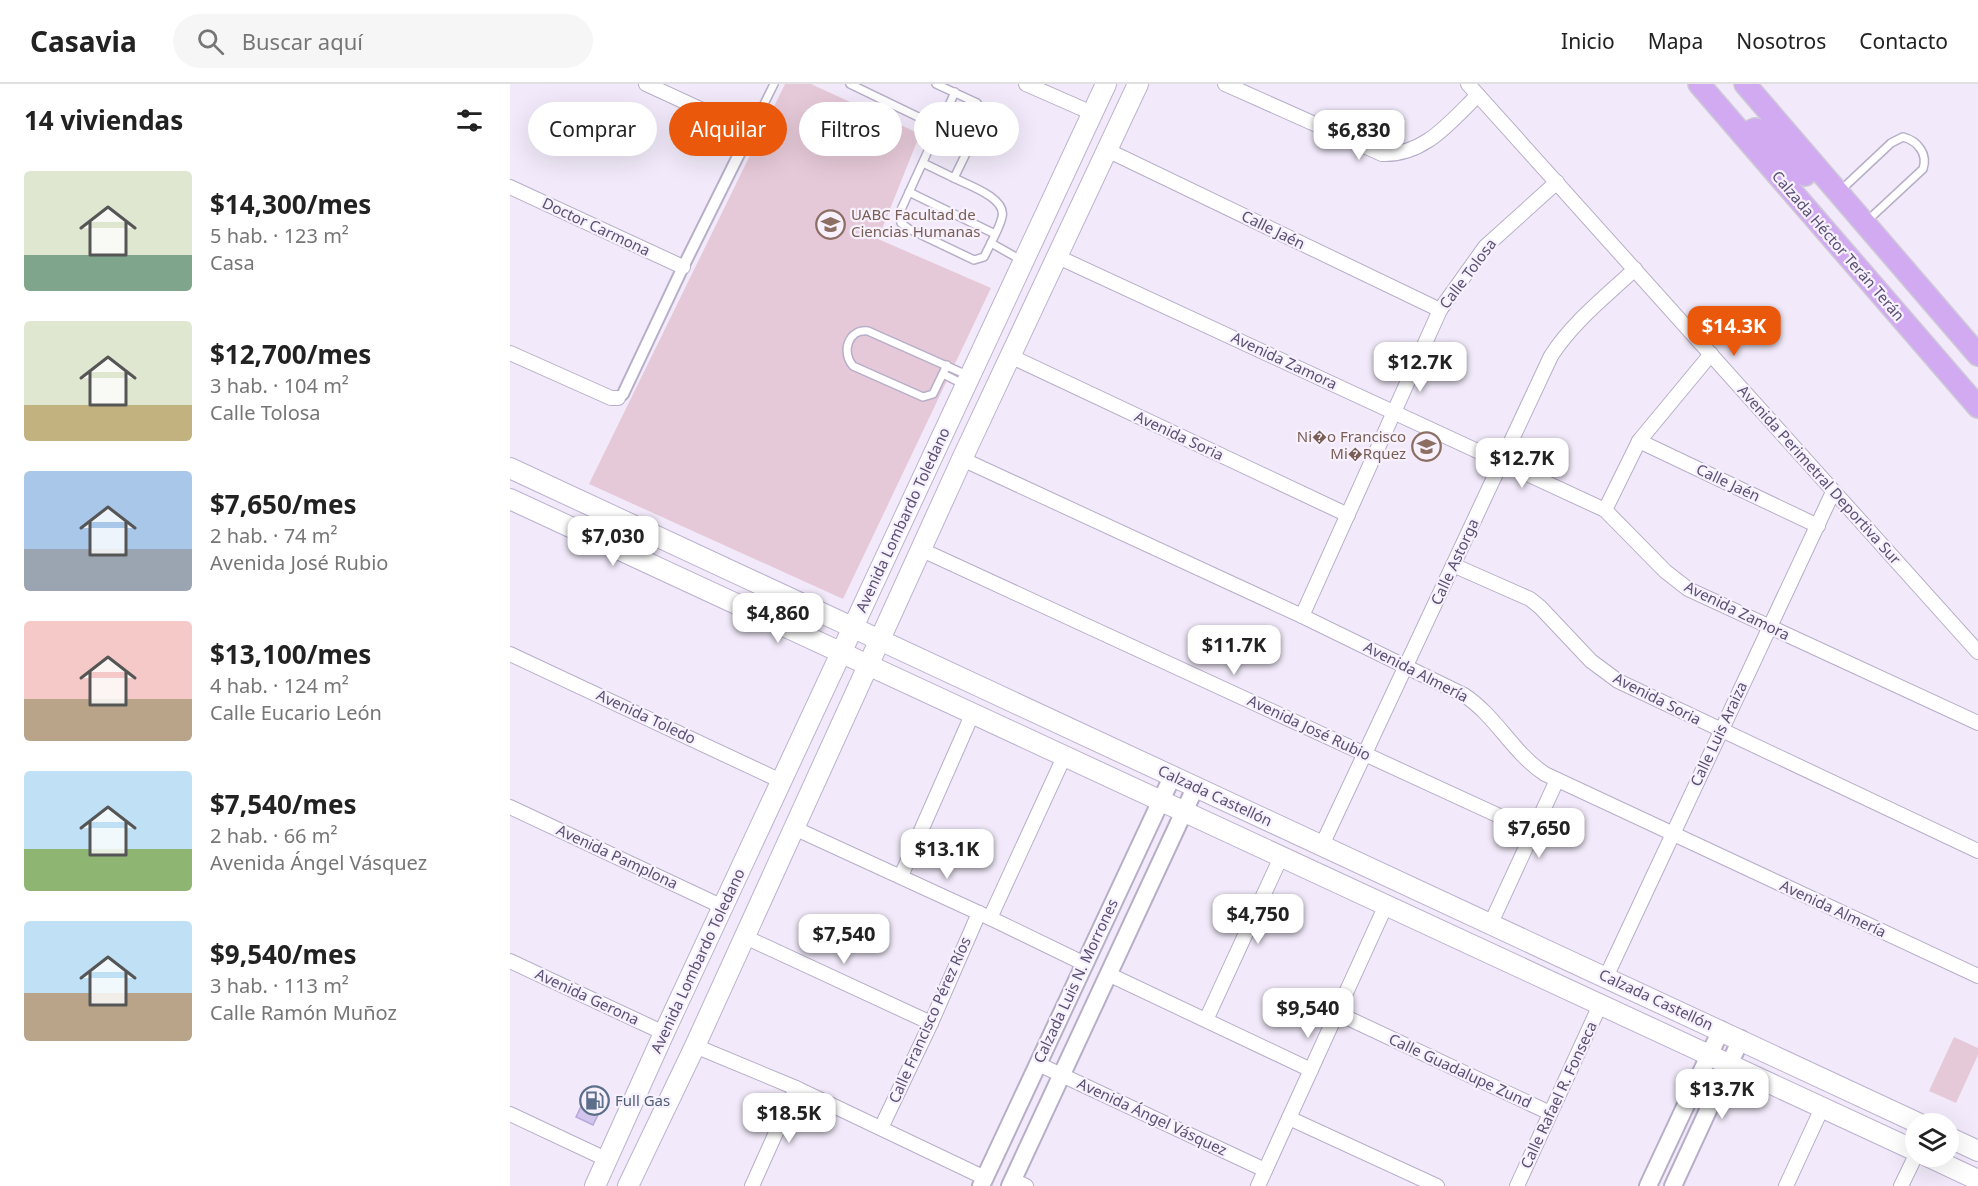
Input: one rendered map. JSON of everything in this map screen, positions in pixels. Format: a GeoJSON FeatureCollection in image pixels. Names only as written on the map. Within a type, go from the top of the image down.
{"type":"FeatureCollection","features":[{"type":"Feature","properties":{"kind":"main road","name":"Avenida Lombardo Toledano"},"geometry":{"type":"LineString","coordinates":[[595,1186],[1106,84]]}},
{"type":"Feature","properties":{"kind":"main road","name":"Avenida Lombardo Toledano"},"geometry":{"type":"LineString","coordinates":[[628,1186],[695,1046],[920,549],[1138,84]]}},
{"type":"Feature","properties":{"kind":"main road","name":"Calzada Héctor Terán Terán"},"geometry":{"type":"LineString","coordinates":[[1699,84],[1978,407]]}},
{"type":"Feature","properties":{"kind":"main road"},"geometry":{"type":"LineString","coordinates":[[1745,84],[1978,355]]}},
{"type":"Feature","properties":{"kind":"main road"},"geometry":{"type":"LineString","coordinates":[[1084,198],[1087,178],[1106,132],[1104,122],[1092,113]]}},
{"type":"Feature","properties":{"kind":"main road"},"geometry":{"type":"LineString","coordinates":[[1743,135],[1755,129],[1763,131],[1828,200],[1892,254]]}},
{"type":"Feature","properties":{"kind":"main road"},"geometry":{"type":"LineString","coordinates":[[1010,356],[1003,347],[1002,335],[1021,285],[1023,261]]}},
{"type":"Feature","properties":{"kind":"main road"},"geometry":{"type":"LineString","coordinates":[[1936,360],[1958,373],[1978,394]]}},
{"type":"Feature","properties":{"kind":"main road"},"geometry":{"type":"LineString","coordinates":[[962,459],[961,453],[965,437],[982,393],[978,383],[968,381]]}},
{"type":"Feature","properties":{"kind":"main road","name":"Calzada Castellón"},"geometry":{"type":"LineString","coordinates":[[510,468],[1905,1117]]}},
{"type":"Feature","properties":{"kind":"main road","name":"Calzada Castellón"},"geometry":{"type":"LineString","coordinates":[[510,499],[972,715],[1710,1054],[1905,1148]]}},
{"type":"Feature","properties":{"kind":"main road"},"geometry":{"type":"LineString","coordinates":[[1959,1142],[1978,1151]]}},
{"type":"Feature","properties":{"kind":"main road"},"geometry":{"type":"LineString","coordinates":[[1950,1167],[1978,1180]]}},
{"type":"Feature","properties":{"kind":"street"},"geometry":{"type":"LineString","coordinates":[[646,84],[685,102]]}},
{"type":"Feature","properties":{"kind":"street"},"geometry":{"type":"LineString","coordinates":[[1026,84],[1092,113]]}},
{"type":"Feature","properties":{"kind":"street"},"geometry":{"type":"LineString","coordinates":[[1225,84],[1382,154],[1394,155],[1407,153],[1430,140],[1478,95]]}},
{"type":"Feature","properties":{"kind":"street","name":"Avenida Perimetral Deportiva Sur"},"geometry":{"type":"LineString","coordinates":[[1468,84],[1978,652]]}},
{"type":"Feature","properties":{"kind":"street","name":"Calle Jaén"},"geometry":{"type":"LineString","coordinates":[[1107,150],[1440,310]]}},
{"type":"Feature","properties":{"kind":"street"},"geometry":{"type":"LineString","coordinates":[[510,353],[611,398],[618,398],[623,394],[682,267],[738,156]]}},
{"type":"Feature","properties":{"kind":"street","name":"Calle Tolosa"},"geometry":{"type":"LineString","coordinates":[[1302,616],[1440,310],[1485,247],[1557,182]]}},
{"type":"Feature","properties":{"kind":"street","name":"Doctor Carmona"},"geometry":{"type":"LineString","coordinates":[[510,187],[682,267]]}},
{"type":"Feature","properties":{"kind":"street","name":"Avenida Zamora"},"geometry":{"type":"LineString","coordinates":[[1058,257],[1605,510],[1675,580],[1688,589],[1978,723]]}},
{"type":"Feature","properties":{"kind":"street","name":"Calle Astorga"},"geometry":{"type":"LineString","coordinates":[[1322,845],[1551,357],[1563,337],[1635,270]]}},
{"type":"Feature","properties":{"kind":"street"},"geometry":{"type":"LineString","coordinates":[[1605,510],[1639,441],[1711,354]]}},
{"type":"Feature","properties":{"kind":"street","name":"Avenida Soria"},"geometry":{"type":"LineString","coordinates":[[1010,356],[1348,515]]}},
{"type":"Feature","properties":{"kind":"street","name":"Calle Jaén"},"geometry":{"type":"LineString","coordinates":[[1639,441],[1818,526]]}},
{"type":"Feature","properties":{"kind":"street","name":"Avenida Almería"},"geometry":{"type":"LineString","coordinates":[[962,459],[1406,665],[1473,700],[1523,757],[1533,766],[1557,780],[1978,976]]}},
{"type":"Feature","properties":{"kind":"street","name":"Calle Luis Araiza"},"geometry":{"type":"LineString","coordinates":[[1606,977],[1833,492]]}},
{"type":"Feature","properties":{"kind":"street","name":"Avenida José Rubio"},"geometry":{"type":"LineString","coordinates":[[920,549],[1534,832]]}},
{"type":"Feature","properties":{"kind":"street","name":"Avenida Soria"},"geometry":{"type":"LineString","coordinates":[[1453,565],[1530,600],[1540,607],[1591,661],[1618,681],[1978,851]]}},
{"type":"Feature","properties":{"kind":"street","name":"Avenida Toledo"},"geometry":{"type":"LineString","coordinates":[[510,654],[781,781]]}},
{"type":"Feature","properties":{"kind":"street"},"geometry":{"type":"LineString","coordinates":[[901,876],[972,715]]}},
{"type":"Feature","properties":{"kind":"street","name":"Calle Francisco Pérez Ríos"},"geometry":{"type":"LineString","coordinates":[[881,1128],[1064,757]]}},
{"type":"Feature","properties":{"kind":"street","name":"Calzada Luis N. Morrones"},"geometry":{"type":"LineString","coordinates":[[983,1182],[1172,777]]}},
{"type":"Feature","properties":{"kind":"street"},"geometry":{"type":"LineString","coordinates":[[1491,923],[1557,780]]}},
{"type":"Feature","properties":{"kind":"street","name":"Calzada Luis N. Morrones"},"geometry":{"type":"LineString","coordinates":[[1016,1184],[1062,1075],[1196,788]]}},
{"type":"Feature","properties":{"kind":"street","name":"Avenida Pamplona"},"geometry":{"type":"LineString","coordinates":[[510,807],[723,907]]}},
{"type":"Feature","properties":{"kind":"street"},"geometry":{"type":"LineString","coordinates":[[794,828],[985,915],[1084,964]]}},
{"type":"Feature","properties":{"kind":"street"},"geometry":{"type":"LineString","coordinates":[[1206,1020],[1281,857]]}},
{"type":"Feature","properties":{"kind":"street"},"geometry":{"type":"LineString","coordinates":[[1258,1186],[1386,905]]}},
{"type":"Feature","properties":{"kind":"street"},"geometry":{"type":"LineString","coordinates":[[743,936],[931,1023]]}},
{"type":"Feature","properties":{"kind":"street","name":"Avenida Gerona"},"geometry":{"type":"LineString","coordinates":[[510,961],[664,1033]]}},
{"type":"Feature","properties":{"kind":"street"},"geometry":{"type":"LineString","coordinates":[[1108,974],[1311,1070]]}},
{"type":"Feature","properties":{"kind":"street","name":"Calle Rafael R. Fonseca"},"geometry":{"type":"LineString","coordinates":[[1517,1186],[1600,1005]]}},
{"type":"Feature","properties":{"kind":"street","name":"Calle Guadalupe Zund"},"geometry":{"type":"LineString","coordinates":[[1337,1012],[1550,1113]]}},
{"type":"Feature","properties":{"kind":"street"},"geometry":{"type":"LineString","coordinates":[[1648,1186],[1721,1030]]}},
{"type":"Feature","properties":{"kind":"street"},"geometry":{"type":"LineString","coordinates":[[1673,1186],[1741,1039]]}},
{"type":"Feature","properties":{"kind":"street"},"geometry":{"type":"LineString","coordinates":[[695,1046],[796,1088],[881,1128],[983,1182]]}},
{"type":"Feature","properties":{"kind":"street","name":"Avenida Ángel Vásquez"},"geometry":{"type":"LineString","coordinates":[[1038,1064],[1266,1170]]}},
{"type":"Feature","properties":{"kind":"street"},"geometry":{"type":"LineString","coordinates":[[752,1186],[796,1088]]}},
{"type":"Feature","properties":{"kind":"street"},"geometry":{"type":"LineString","coordinates":[[1786,1186],[1822,1108]]}},
{"type":"Feature","properties":{"kind":"street"},"geometry":{"type":"LineString","coordinates":[[510,1114],[608,1160]]}},
{"type":"Feature","properties":{"kind":"street"},"geometry":{"type":"LineString","coordinates":[[1289,1118],[1437,1186]]}},
{"type":"Feature","properties":{"kind":"street"},"geometry":{"type":"LineString","coordinates":[[1901,1186],[1910,1167]]}},
{"type":"Feature","properties":{"kind":"lane"},"geometry":{"type":"LineString","coordinates":[[765,102],[774,84]]}},
{"type":"Feature","properties":{"kind":"lane"},"geometry":{"type":"LineString","coordinates":[[850,84],[914,115]]}},
{"type":"Feature","properties":{"kind":"lane"},"geometry":{"type":"LineString","coordinates":[[936,84],[980,106],[980,125],[954,178]]}},
{"type":"Feature","properties":{"kind":"lane"},"geometry":{"type":"LineString","coordinates":[[950,102],[955,92]]}},
{"type":"Feature","properties":{"kind":"lane"},"geometry":{"type":"LineString","coordinates":[[1839,192],[1891,143],[1904,137],[1913,140],[1922,152],[1925,162],[1923,170],[1865,223]]}},
{"type":"Feature","properties":{"kind":"lane"},"geometry":{"type":"LineString","coordinates":[[923,163],[993,198],[1000,204],[1002,217],[984,257],[974,260],[901,223],[899,217],[926,156]]}},
{"type":"Feature","properties":{"kind":"lane"},"geometry":{"type":"LineString","coordinates":[[909,192],[995,234]]}},
{"type":"Feature","properties":{"kind":"lane"},"geometry":{"type":"LineString","coordinates":[[991,243],[1023,261]]}},
{"type":"Feature","properties":{"kind":"lane"},"geometry":{"type":"LineString","coordinates":[[947,365],[933,394],[927,398],[920,397],[853,366],[847,356],[847,345],[858,331],[868,331],[947,365],[968,381]]}},
{"type":"Feature","properties":{"kind":"lane"},"geometry":{"type":"LineString","coordinates":[[943,374],[968,381]]}},
{"type":"Feature","properties":{"kind":"shaded area"},"geometry":{"type":"Polygon","coordinates":[[[785,84],[811,84],[850,102],[799,102],[799,156],[902,156],[902,126],[914,131],[914,149],[878,239],[991,288],[843,599],[589,484],[750,156],[787,156],[787,102],[776,102],[785,84]]]}},
{"type":"Feature","properties":{"kind":"shaded area"},"geometry":{"type":"Polygon","coordinates":[[[1954,1037],[1978,1048],[1978,1055],[1956,1103],[1929,1091],[1954,1037]]]}},
{"type":"Feature","properties":{"kind":"building","name":"Full Gas"},"geometry":{"type":"Polygon","coordinates":[[[590,1088],[607,1096],[593,1125],[576,1117],[590,1088]]]}},
{"type":"Feature","properties":{"kind":"place","name":"UABC Facultad de Ciencias Humanas"},"geometry":{"type":"Point","coordinates":[830,224]}},
{"type":"Feature","properties":{"kind":"place","name":"Ni�o Francisco Mi�Rquez"},"geometry":{"type":"Point","coordinates":[1427,446]}},
{"type":"Feature","properties":{"kind":"place","name":"Full Gas"},"geometry":{"type":"Point","coordinates":[594,1101]}}]}
